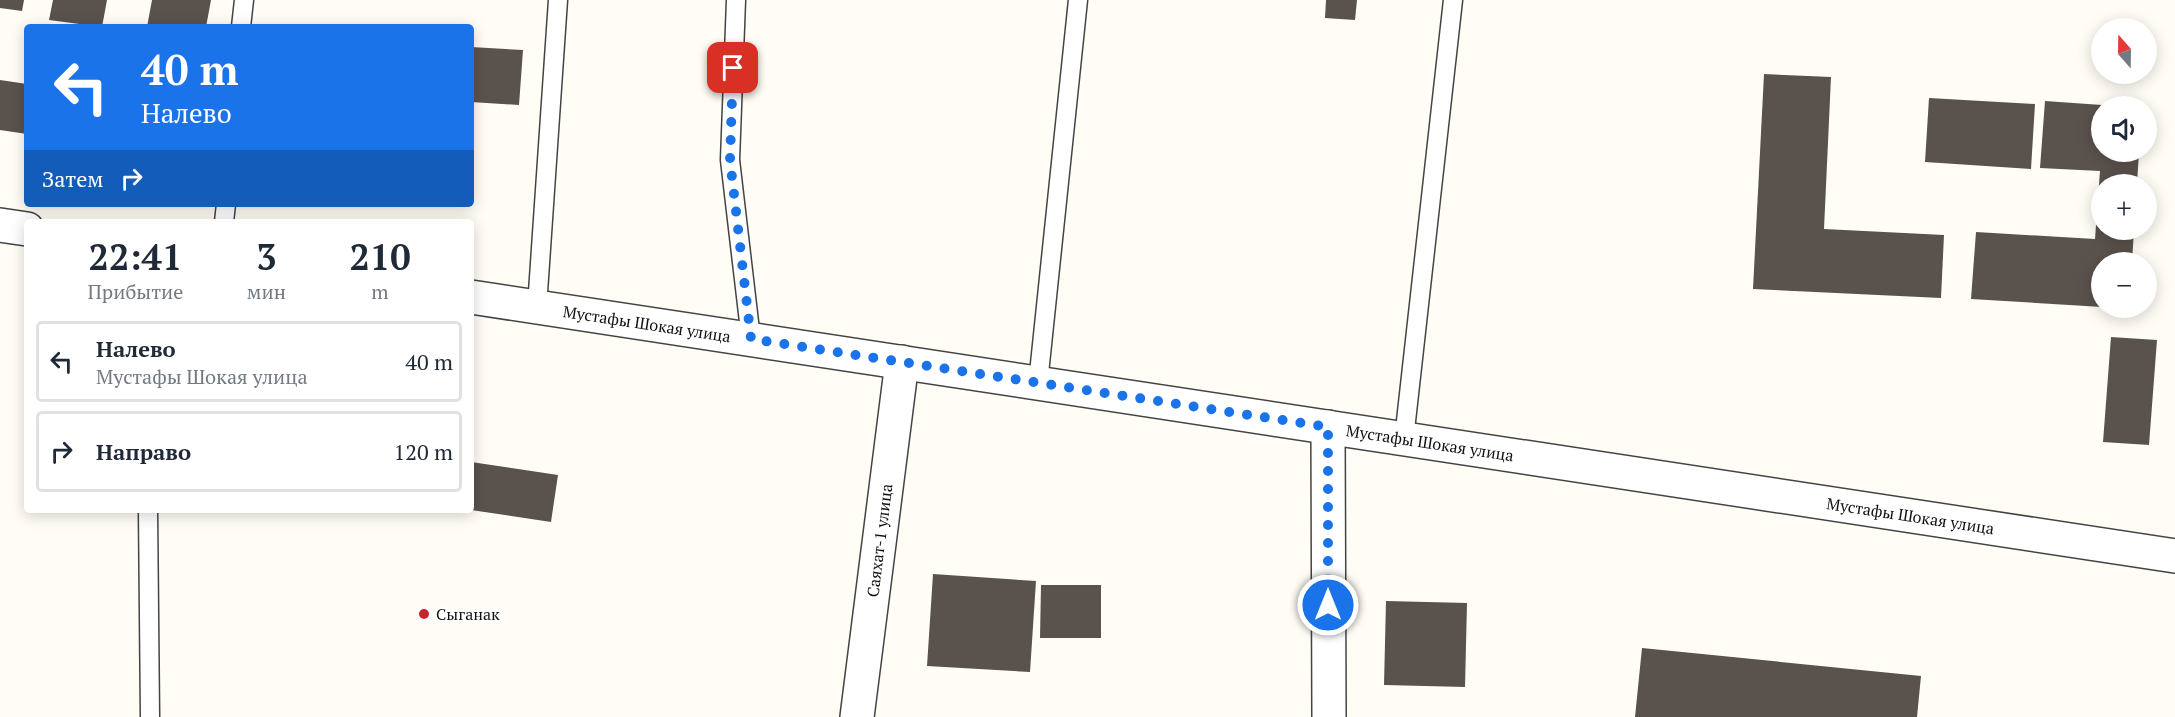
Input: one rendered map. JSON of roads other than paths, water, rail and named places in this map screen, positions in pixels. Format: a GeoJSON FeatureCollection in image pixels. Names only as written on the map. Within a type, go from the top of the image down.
{"type":"FeatureCollection","features":[{"type":"Feature","properties":{"kind":"street"},"geometry":{"type":"LineString","coordinates":[[0,225],[24,229]]}},
{"type":"Feature","properties":{"kind":"street","name":"Мустафы Шокая улица"},"geometry":{"type":"LineString","coordinates":[[474,297],[2175,556]]}},
{"type":"Feature","properties":{"kind":"street","name":"Саяхат-1 улица"},"geometry":{"type":"LineString","coordinates":[[857,717],[902,362]]}},
{"type":"Feature","properties":{"kind":"street"},"geometry":{"type":"LineString","coordinates":[[1328,427],[1329,717]]}},
{"type":"Feature","properties":{"kind":"lane"},"geometry":{"type":"LineString","coordinates":[[242,24],[244,0]]}},
{"type":"Feature","properties":{"kind":"lane"},"geometry":{"type":"LineString","coordinates":[[537,307],[558,0]]}},
{"type":"Feature","properties":{"kind":"lane"},"geometry":{"type":"LineString","coordinates":[[736,0],[730,160],[751,339]]}},
{"type":"Feature","properties":{"kind":"lane"},"geometry":{"type":"LineString","coordinates":[[1038,382],[1077,0]]}},
{"type":"Feature","properties":{"kind":"lane"},"geometry":{"type":"LineString","coordinates":[[1404,439],[1453,0]]}},
{"type":"Feature","properties":{"kind":"lane"},"geometry":{"type":"LineString","coordinates":[[148,513],[150,717]]}},
{"type":"Feature","properties":{"kind":"place","name":"Сыганак"},"geometry":{"type":"Point","coordinates":[424,614]}}]}
